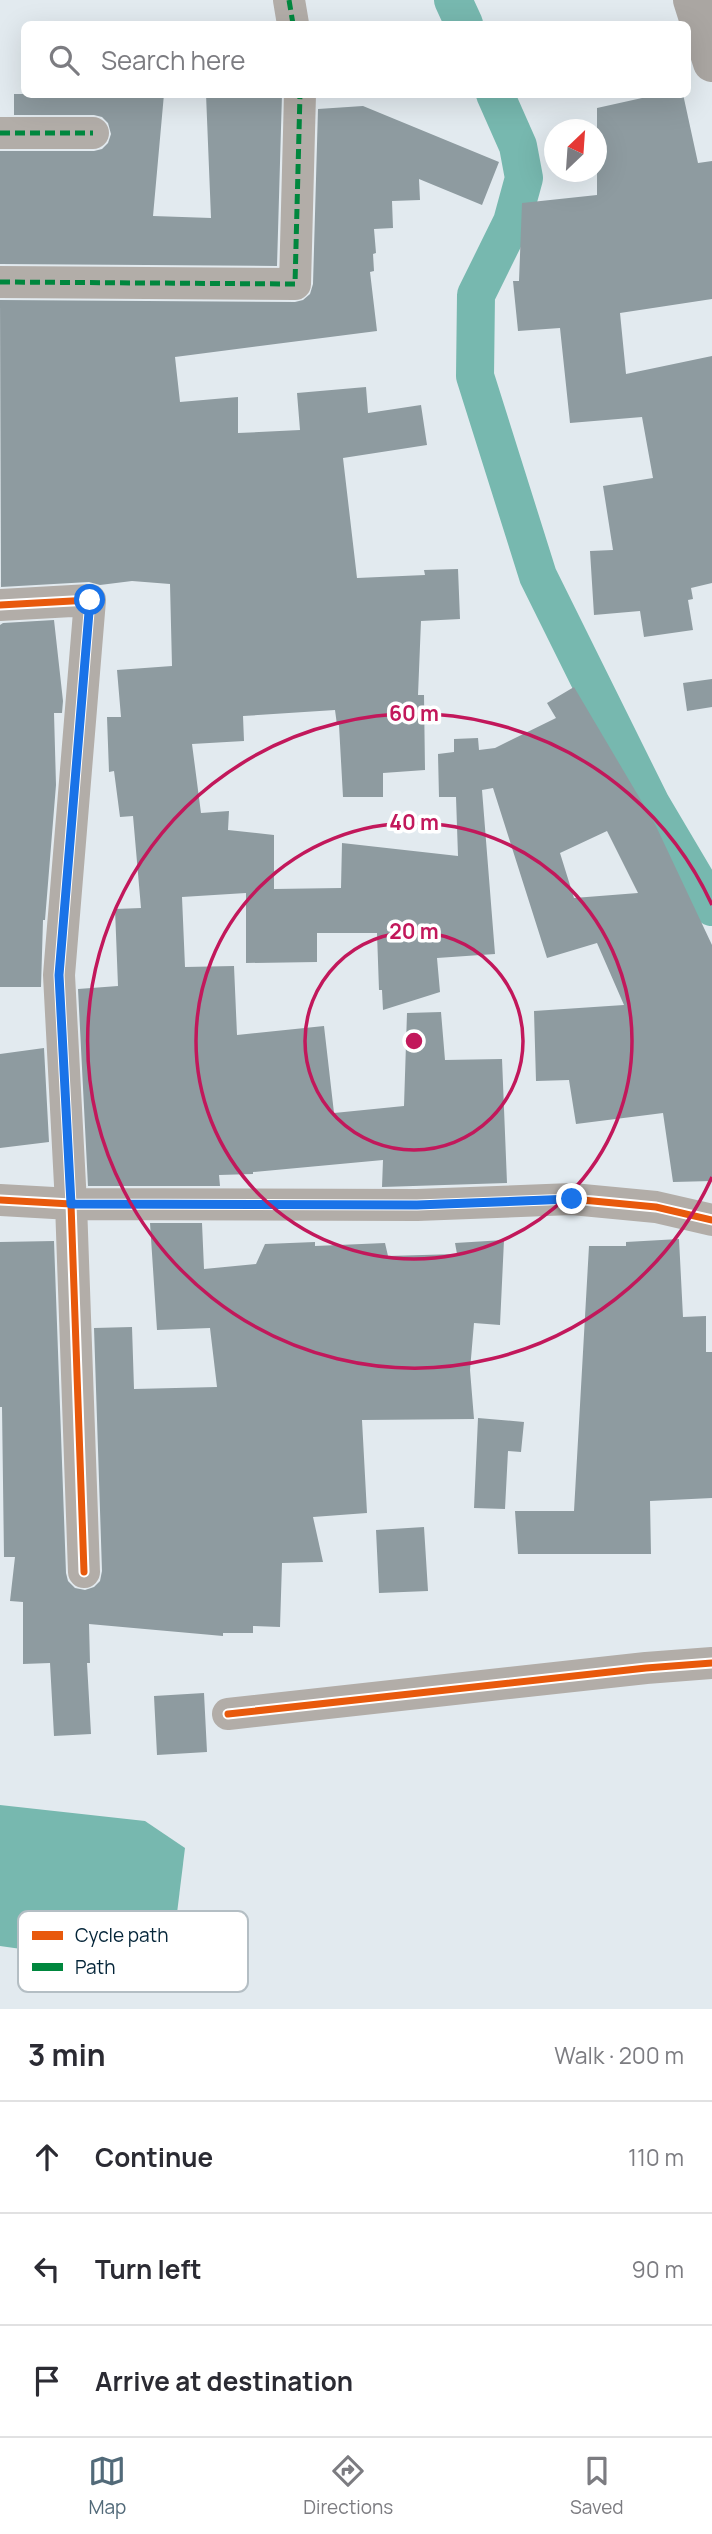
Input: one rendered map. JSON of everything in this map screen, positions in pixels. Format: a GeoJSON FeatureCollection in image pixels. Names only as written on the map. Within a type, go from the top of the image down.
{"type":"FeatureCollection","features":[{"type":"Feature","properties":{"kind":"main road"},"geometry":{"type":"LineString","coordinates":[[692,0],[712,63]]}},
{"type":"Feature","properties":{"kind":"street"},"geometry":{"type":"LineString","coordinates":[[289,0],[292,21]]}},
{"type":"Feature","properties":{"kind":"street"},"geometry":{"type":"LineString","coordinates":[[0,282],[295,284],[300,98]]}},
{"type":"Feature","properties":{"kind":"street"},"geometry":{"type":"LineString","coordinates":[[0,133],[93,133]]}},
{"type":"Feature","properties":{"kind":"street"},"geometry":{"type":"LineString","coordinates":[[0,605],[90,600],[59,975],[71,1204],[84,1572]]}},
{"type":"Feature","properties":{"kind":"street"},"geometry":{"type":"LineString","coordinates":[[0,1200],[71,1204],[417,1205],[572,1199],[656,1207],[712,1220]]}},
{"type":"Feature","properties":{"kind":"street"},"geometry":{"type":"LineString","coordinates":[[229,1714],[712,1663]]}},
{"type":"Feature","properties":{"kind":"shaded area"},"geometry":{"type":"Polygon","coordinates":[[[0,1805],[145,1821],[185,1848],[177,1911],[18,1911],[18,1949],[0,1946],[0,1805]]]}},
{"type":"Feature","properties":{"kind":"building"},"geometry":{"type":"Polygon","coordinates":[[[14,94],[21,94],[21,98],[164,98],[153,216],[211,218],[206,98],[282,98],[277,266],[0,264],[0,151],[94,151],[102,149],[108,143],[111,134],[108,123],[102,117],[94,115],[14,115],[14,94]]]}},
{"type":"Feature","properties":{"kind":"building"},"geometry":{"type":"Polygon","coordinates":[[[642,98],[684,98],[698,163],[712,161],[712,299],[620,313],[626,374],[712,356],[712,583],[691,588],[693,599],[688,600],[693,630],[644,637],[640,611],[594,615],[590,551],[613,550],[603,486],[653,478],[642,417],[570,423],[560,328],[518,331],[513,281],[519,281],[522,203],[597,195],[597,182],[607,182],[607,119],[597,119],[597,108],[642,98]]]}},
{"type":"Feature","properties":{"kind":"building"},"geometry":{"type":"Polygon","coordinates":[[[363,106],[499,162],[482,205],[419,179],[420,200],[392,201],[393,228],[374,229],[376,253],[373,254],[374,271],[370,272],[377,331],[175,357],[180,402],[238,397],[238,433],[300,430],[297,393],[366,387],[368,413],[421,405],[427,445],[343,458],[357,578],[425,575],[424,570],[458,569],[460,619],[421,621],[418,695],[424,695],[425,770],[383,773],[383,797],[343,797],[339,725],[335,710],[243,716],[244,741],[192,744],[201,813],[229,811],[228,830],[274,835],[274,889],[341,888],[342,843],[458,856],[456,797],[439,797],[438,754],[454,752],[454,739],[478,738],[479,750],[495,748],[556,718],[547,703],[574,687],[655,824],[712,945],[712,1181],[673,1182],[663,1113],[576,1124],[569,1080],[536,1081],[534,1011],[624,1005],[597,943],[547,958],[493,788],[482,790],[495,954],[437,958],[440,992],[383,1010],[382,990],[379,990],[377,933],[317,933],[317,962],[246,963],[246,893],[182,897],[185,967],[234,966],[237,1035],[324,1026],[334,1113],[404,1106],[407,1013],[441,1012],[445,1060],[502,1059],[507,1183],[382,1187],[383,1160],[253,1174],[219,1175],[220,1186],[88,1186],[78,989],[118,986],[115,909],[141,908],[133,816],[120,817],[114,771],[109,772],[107,717],[121,717],[117,670],[172,666],[170,584],[132,581],[100,585],[89,582],[1,587],[0,300],[303,300],[310,294],[313,284],[318,109],[363,106]],[[607,831],[560,853],[574,898],[638,893],[607,831]]]}},
{"type":"Feature","properties":{"kind":"building"},"geometry":{"type":"Polygon","coordinates":[[[54,620],[63,701],[62,713],[54,713],[56,785],[43,920],[41,987],[0,987],[0,625],[54,620]]]}},
{"type":"Feature","properties":{"kind":"building"},"geometry":{"type":"Polygon","coordinates":[[[712,679],[712,707],[687,711],[683,683],[712,679]]]}},
{"type":"Feature","properties":{"kind":"building"},"geometry":{"type":"Polygon","coordinates":[[[44,1048],[49,1142],[0,1148],[0,1054],[44,1048]]]}},
{"type":"Feature","properties":{"kind":"building"},"geometry":{"type":"Polygon","coordinates":[[[150,1223],[202,1223],[204,1269],[256,1264],[265,1244],[315,1242],[315,1246],[385,1243],[388,1256],[457,1254],[455,1243],[504,1240],[500,1325],[474,1323],[470,1370],[474,1419],[362,1420],[367,1513],[313,1517],[323,1562],[282,1563],[280,1627],[253,1626],[253,1633],[223,1633],[223,1636],[89,1624],[90,1663],[87,1663],[91,1734],[54,1736],[50,1663],[23,1664],[23,1602],[10,1601],[15,1557],[4,1557],[0,1242],[54,1241],[66,1573],[68,1581],[75,1588],[85,1590],[100,1581],[102,1571],[94,1328],[132,1327],[134,1389],[217,1387],[210,1328],[157,1330],[150,1223]]]}},
{"type":"Feature","properties":{"kind":"building"},"geometry":{"type":"Polygon","coordinates":[[[679,1239],[683,1317],[706,1316],[706,1352],[712,1352],[712,1498],[650,1501],[651,1554],[518,1554],[515,1511],[574,1511],[589,1246],[626,1246],[626,1242],[679,1239]]]}},
{"type":"Feature","properties":{"kind":"building"},"geometry":{"type":"Polygon","coordinates":[[[478,1418],[524,1422],[521,1452],[508,1451],[505,1509],[474,1508],[478,1418]]]}},
{"type":"Feature","properties":{"kind":"building"},"geometry":{"type":"Polygon","coordinates":[[[424,1527],[428,1591],[379,1593],[376,1530],[424,1527]]]}},
{"type":"Feature","properties":{"kind":"building"},"geometry":{"type":"Polygon","coordinates":[[[204,1693],[207,1752],[157,1755],[154,1696],[204,1693]]]}},
{"type":"Feature","properties":{"kind":"waterway"},"geometry":{"type":"LineString","coordinates":[[453,0],[463,21]]}},
{"type":"Feature","properties":{"kind":"waterway"},"geometry":{"type":"LineString","coordinates":[[497,98],[518,146],[524,178],[512,222],[476,295],[475,376],[538,576],[651,804],[712,907]]}},
{"type":"Feature","properties":{"kind":"marked path"},"geometry":{"type":"LineString","coordinates":[[289,0],[292,21]]}},
{"type":"Feature","properties":{"kind":"marked path"},"geometry":{"type":"LineString","coordinates":[[0,282],[295,284],[300,98]]}},
{"type":"Feature","properties":{"kind":"marked path"},"geometry":{"type":"LineString","coordinates":[[0,133],[93,133]]}},
{"type":"Feature","properties":{"kind":"cycle path"},"geometry":{"type":"LineString","coordinates":[[0,605],[90,600],[59,975],[71,1204],[84,1572]]}},
{"type":"Feature","properties":{"kind":"cycle path"},"geometry":{"type":"LineString","coordinates":[[0,1200],[71,1204],[417,1205],[572,1199],[656,1207],[712,1220]]}},
{"type":"Feature","properties":{"kind":"cycle path"},"geometry":{"type":"LineString","coordinates":[[228,1714],[712,1663]]}},
{"type":"Feature","properties":{"kind":"route"},"geometry":{"type":"LineString","coordinates":[[90,600],[59,975],[71,1204],[417,1205],[572,1199]]}}]}
